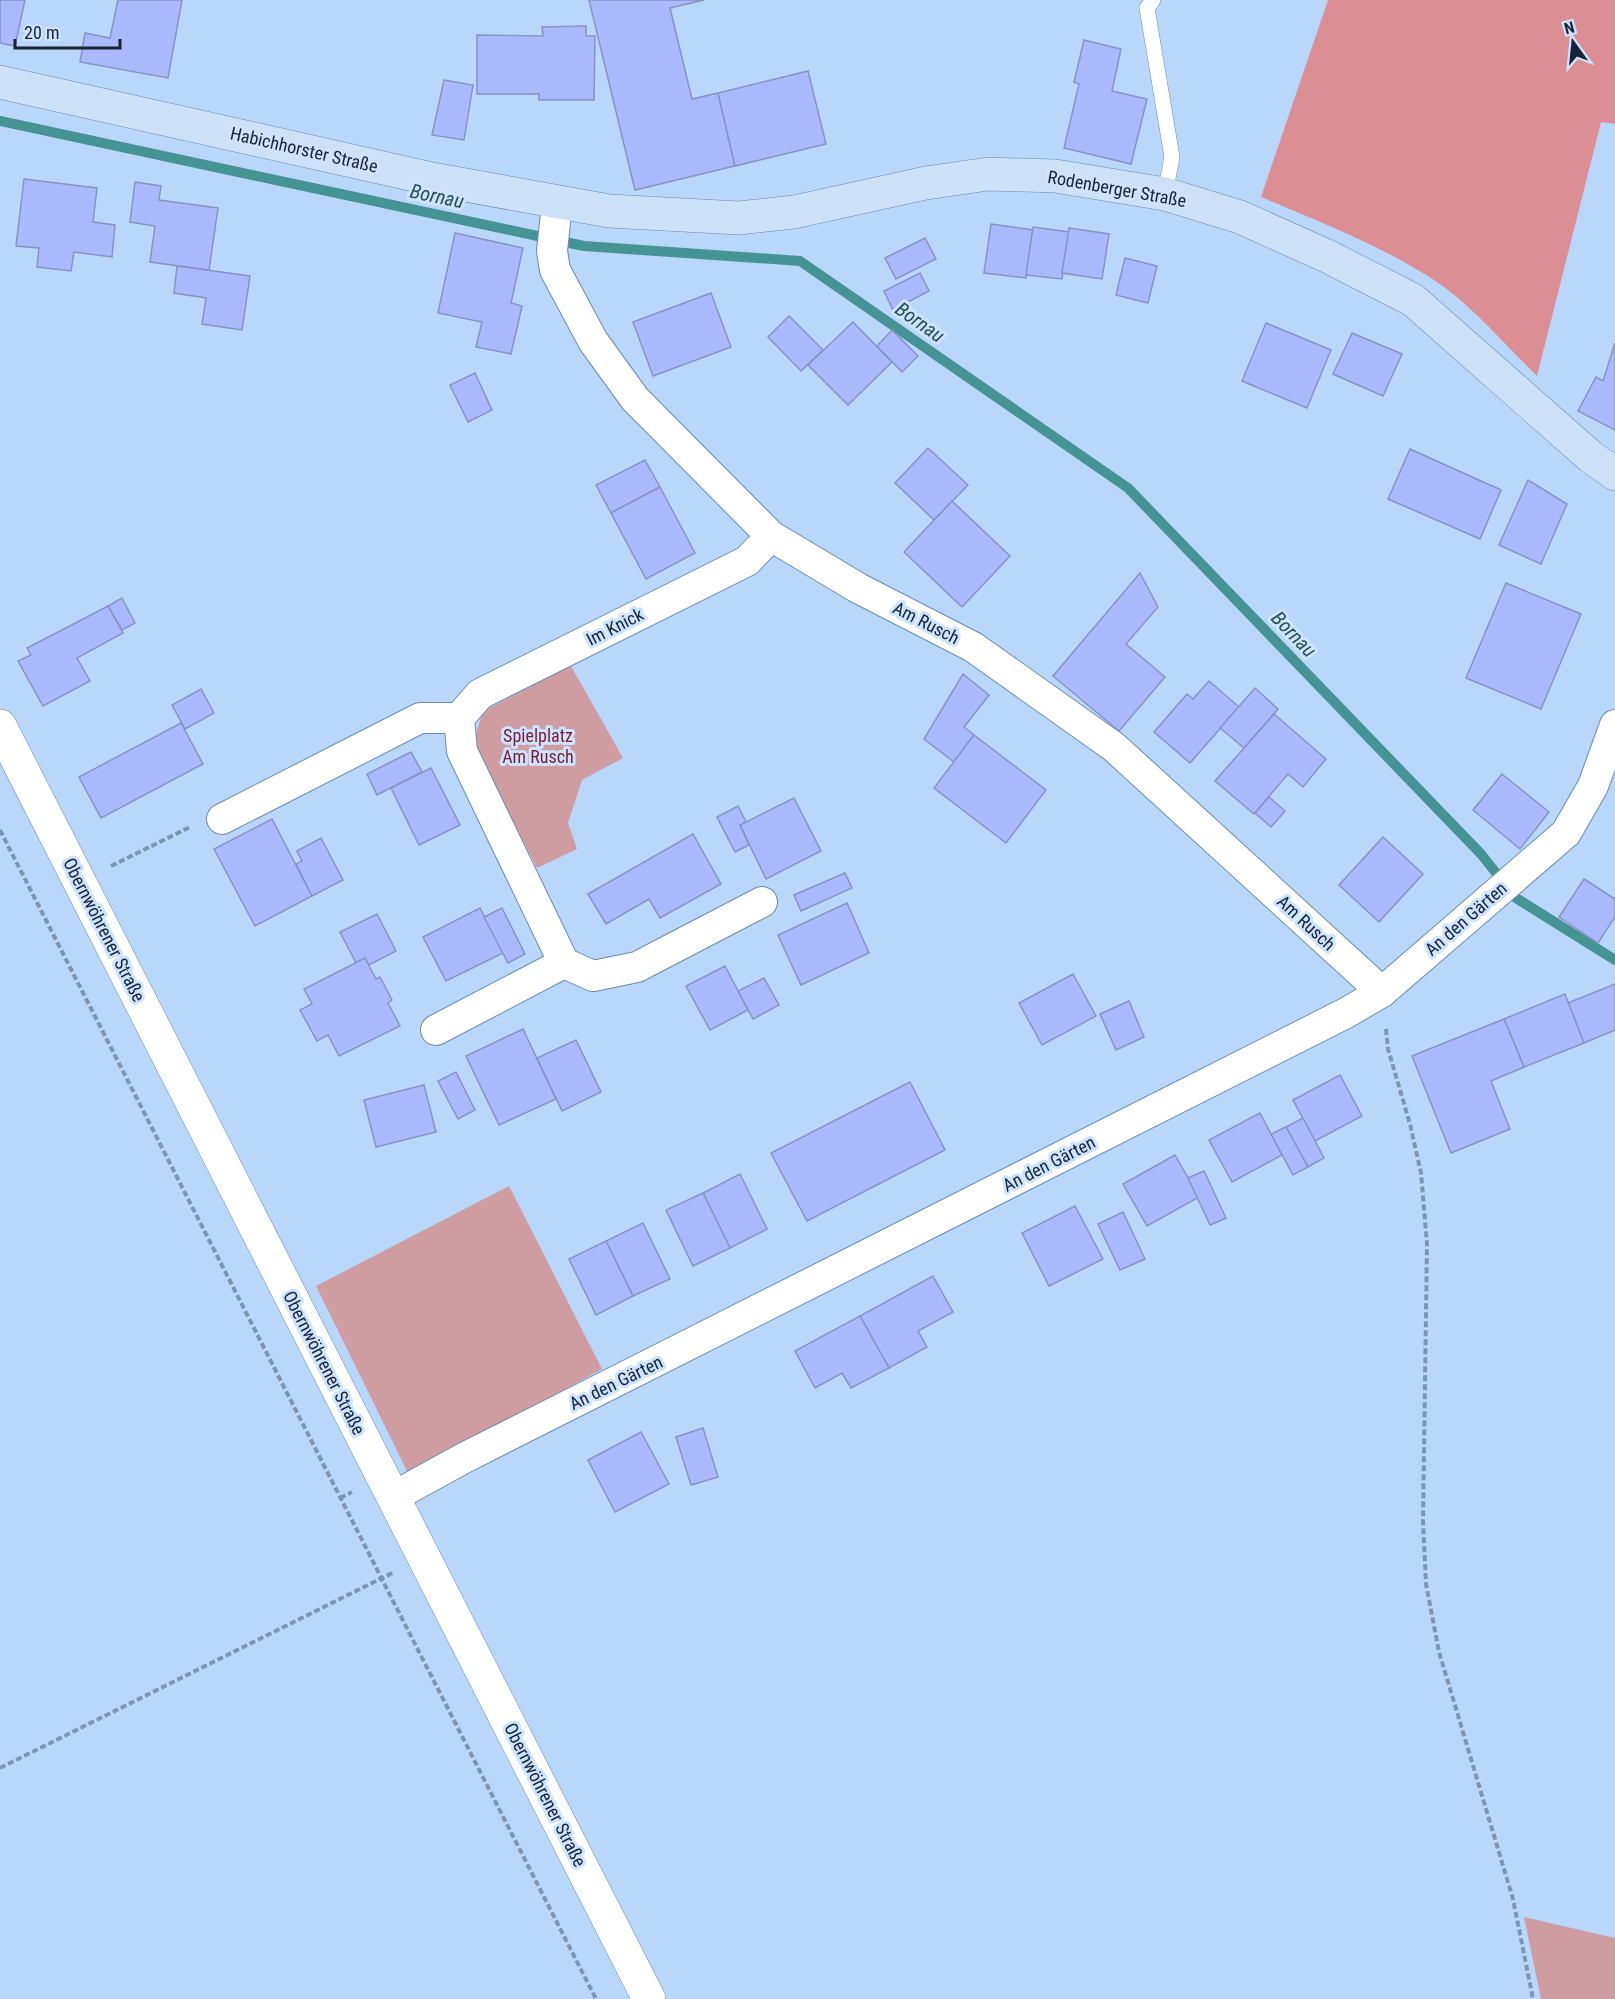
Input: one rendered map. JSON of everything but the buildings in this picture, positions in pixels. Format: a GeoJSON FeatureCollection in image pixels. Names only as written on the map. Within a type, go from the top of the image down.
{"type":"FeatureCollection","features":[{"type":"Feature","properties":{"kind":"main road","name":"Habichhorster Straße"},"geometry":{"type":"LineString","coordinates":[[0,82],[432,179],[554,228],[609,211]]}},
{"type":"Feature","properties":{"kind":"main road","name":"Rodenberger Straße"},"geometry":{"type":"LineString","coordinates":[[609,211],[739,218],[794,212],[926,183],[988,174],[1055,176],[1165,194],[1240,217],[1329,257],[1413,300],[1591,457],[1615,474]]}},
{"type":"Feature","properties":{"kind":"street","name":"Am Rusch"},"geometry":{"type":"LineString","coordinates":[[554,228],[555,270],[593,341],[635,399],[771,536],[858,588],[973,647],[1114,747],[1382,993]]}},
{"type":"Feature","properties":{"kind":"street","name":"Im Knick"},"geometry":{"type":"LineString","coordinates":[[459,718],[480,694],[747,561],[771,536]]}},
{"type":"Feature","properties":{"kind":"street"},"geometry":{"type":"LineString","coordinates":[[222,819],[420,718],[459,718],[462,751],[564,963],[593,976],[637,967],[762,902]]}},
{"type":"Feature","properties":{"kind":"street","name":"An den Gärten"},"geometry":{"type":"LineString","coordinates":[[393,1497],[464,1458],[1347,1014],[1382,993],[1516,874],[1566,833],[1593,786],[1615,725]]}},
{"type":"Feature","properties":{"kind":"street","name":"Obernwöhrener Straße"},"geometry":{"type":"LineString","coordinates":[[0,726],[649,1999]]}},
{"type":"Feature","properties":{"kind":"street"},"geometry":{"type":"LineString","coordinates":[[436,1030],[564,963]]}},
{"type":"Feature","properties":{"kind":"lane"},"geometry":{"type":"LineString","coordinates":[[1153,0],[1147,9],[1172,157],[1165,194]]}},
{"type":"Feature","properties":{"kind":"path"},"geometry":{"type":"LineString","coordinates":[[79,882],[202,821],[222,819]]}},
{"type":"Feature","properties":{"kind":"path"},"geometry":{"type":"LineString","coordinates":[[0,830],[596,1999]]}},
{"type":"Feature","properties":{"kind":"path"},"geometry":{"type":"LineString","coordinates":[[1382,993],[1388,1049],[1413,1134],[1421,1173],[1424,1209],[1426,1244],[1423,1521],[1426,1584],[1439,1653],[1513,1899],[1533,1999]]}},
{"type":"Feature","properties":{"kind":"path"},"geometry":{"type":"LineString","coordinates":[[0,1768],[381,1580],[423,1555]]}},
{"type":"Feature","properties":{"kind":"green space","name":"Spielplatz Am Rusch"},"geometry":{"type":"Polygon","coordinates":[[[571,666],[623,758],[582,780],[568,823],[577,849],[537,868],[473,744],[483,711],[571,666]]]}},
{"type":"Feature","properties":{"kind":"green space"},"geometry":{"type":"Polygon","coordinates":[[[509,1186],[602,1369],[409,1475],[316,1286],[509,1186]]]}},
{"type":"Feature","properties":{"kind":"green space"},"geometry":{"type":"Polygon","coordinates":[[[1524,1917],[1615,1938],[1615,1999],[1541,1999],[1524,1917]]]}},
{"type":"Feature","properties":{"kind":"shaded area"},"geometry":{"type":"Polygon","coordinates":[[[1328,0],[1615,0],[1615,124],[1601,122],[1537,376],[1475,313],[1434,280],[1371,245],[1261,197],[1328,0]]]}},
{"type":"Feature","properties":{"kind":"waterway","name":"Bornau"},"geometry":{"type":"LineString","coordinates":[[0,121],[584,246],[800,261],[1128,488],[1481,854],[1516,898],[1615,960]]}}]}
